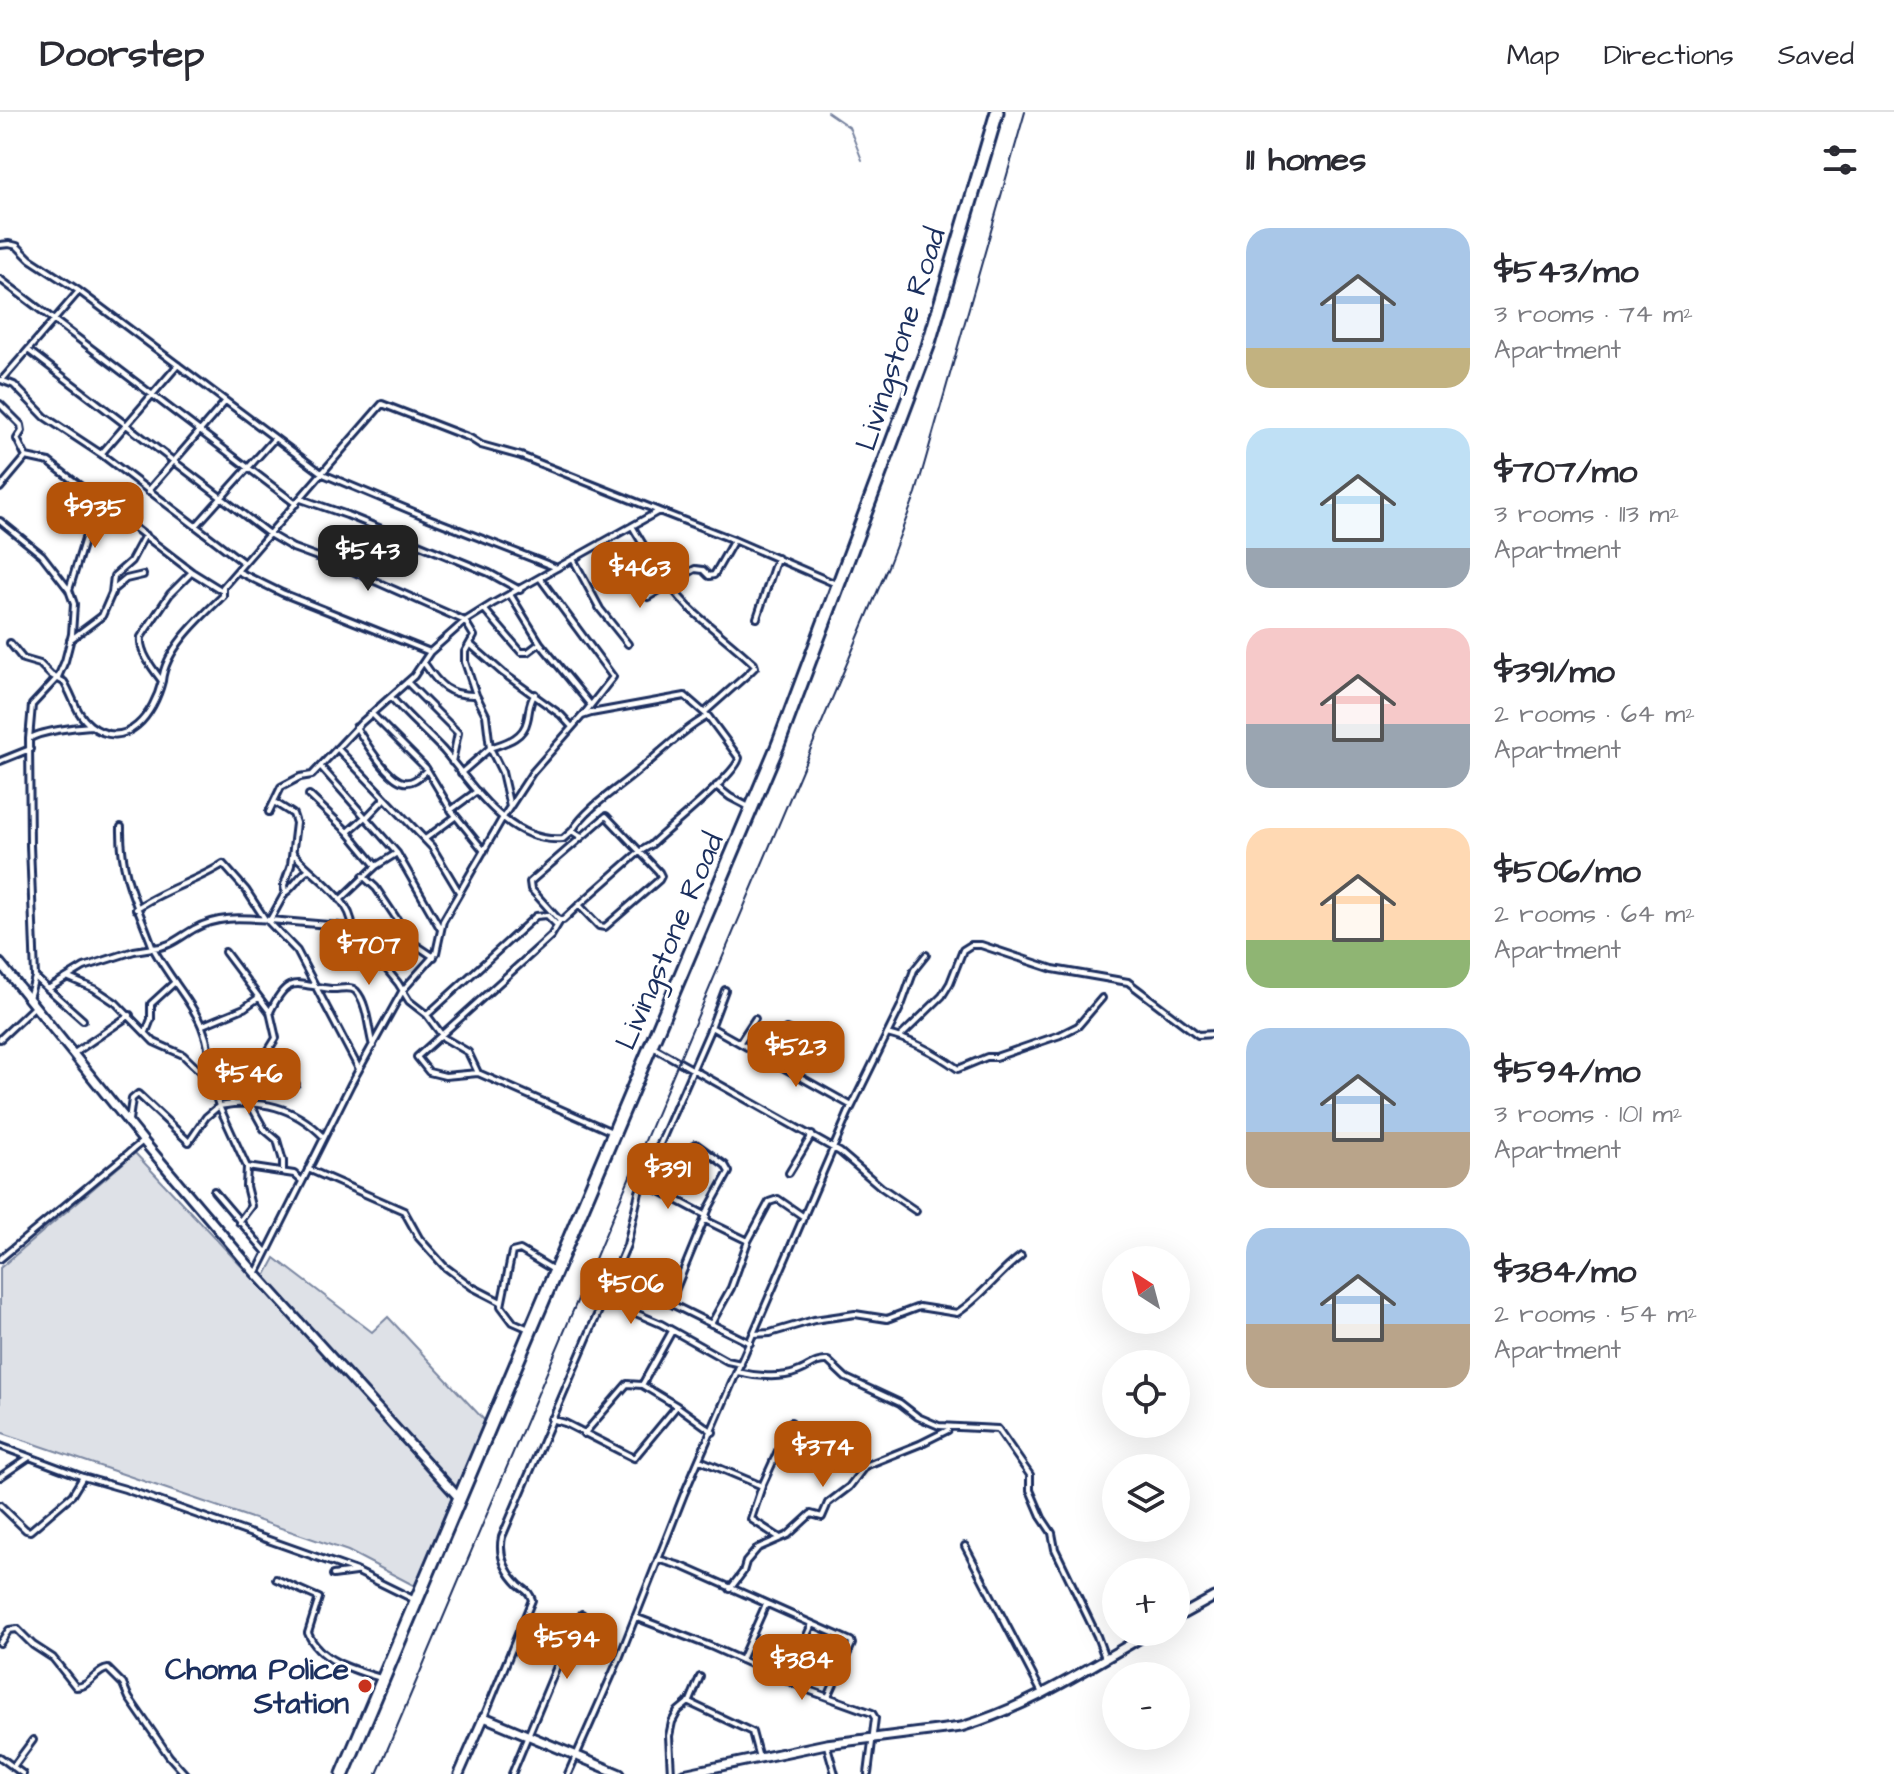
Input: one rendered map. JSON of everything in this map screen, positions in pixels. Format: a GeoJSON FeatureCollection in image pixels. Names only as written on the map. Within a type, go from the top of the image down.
{"type":"FeatureCollection","features":[{"type":"Feature","properties":{"kind":"highway","name":"Livingstone Road"},"geometry":{"type":"LineString","coordinates":[[343,1774],[752,808],[928,346],[997,112]]}},
{"type":"Feature","properties":{"kind":"street"},"geometry":{"type":"LineString","coordinates":[[0,245],[17,246],[30,259],[79,291],[323,474],[557,568]]}},
{"type":"Feature","properties":{"kind":"street"},"geometry":{"type":"LineString","coordinates":[[0,279],[296,504]]}},
{"type":"Feature","properties":{"kind":"street"},"geometry":{"type":"LineString","coordinates":[[79,291],[1,381],[14,385],[45,417],[101,454],[244,563]]}},
{"type":"Feature","properties":{"kind":"street"},"geometry":{"type":"LineString","coordinates":[[28,350],[269,534],[293,548],[465,621],[474,634],[465,652],[465,662],[486,715],[490,748],[502,772],[510,807]]}},
{"type":"Feature","properties":{"kind":"street"},"geometry":{"type":"LineString","coordinates":[[101,454],[178,365]]}},
{"type":"Feature","properties":{"kind":"street"},"geometry":{"type":"LineString","coordinates":[[148,491],[226,402]]}},
{"type":"Feature","properties":{"kind":"street"},"geometry":{"type":"LineString","coordinates":[[0,404],[22,427],[17,439],[26,457]]}},
{"type":"Feature","properties":{"kind":"street"},"geometry":{"type":"LineString","coordinates":[[221,590],[382,404],[481,445],[521,456],[734,540],[838,585]]}},
{"type":"Feature","properties":{"kind":"street"},"geometry":{"type":"LineString","coordinates":[[196,526],[275,439]]}},
{"type":"Feature","properties":{"kind":"street"},"geometry":{"type":"LineString","coordinates":[[0,488],[26,457]]}},
{"type":"Feature","properties":{"kind":"street"},"geometry":{"type":"LineString","coordinates":[[10,643],[18,656],[40,664],[45,671],[64,682],[73,703],[91,726],[110,735],[133,730],[148,715],[170,658],[199,617],[223,596],[221,590],[192,572],[49,462],[26,457]]}},
{"type":"Feature","properties":{"kind":"street"},"geometry":{"type":"LineString","coordinates":[[69,590],[97,499]]}},
{"type":"Feature","properties":{"kind":"street"},"geometry":{"type":"LineString","coordinates":[[301,499],[489,573],[520,590]]}},
{"type":"Feature","properties":{"kind":"street"},"geometry":{"type":"LineString","coordinates":[[269,812],[281,787],[300,777],[310,777],[356,727],[407,682],[430,652],[465,621],[659,511]]}},
{"type":"Feature","properties":{"kind":"street"},"geometry":{"type":"LineString","coordinates":[[0,521],[42,555],[69,590],[74,604],[65,661],[58,677],[32,705],[29,739],[35,977],[29,998]]}},
{"type":"Feature","properties":{"kind":"street"},"geometry":{"type":"LineString","coordinates":[[391,697],[502,819],[525,831],[563,839],[583,816],[706,714],[755,667],[717,629],[695,613],[670,584],[632,526]]}},
{"type":"Feature","properties":{"kind":"street"},"geometry":{"type":"LineString","coordinates":[[70,640],[102,616],[114,576],[131,561],[145,535]]}},
{"type":"Feature","properties":{"kind":"street"},"geometry":{"type":"LineString","coordinates":[[601,543],[618,568],[646,597],[695,569],[703,570],[709,576],[714,575],[734,540]]}},
{"type":"Feature","properties":{"kind":"street"},"geometry":{"type":"LineString","coordinates":[[757,618],[777,558]]}},
{"type":"Feature","properties":{"kind":"street"},"geometry":{"type":"LineString","coordinates":[[573,559],[600,609],[628,644]]}},
{"type":"Feature","properties":{"kind":"street"},"geometry":{"type":"LineString","coordinates":[[237,571],[282,593],[430,652]]}},
{"type":"Feature","properties":{"kind":"street"},"geometry":{"type":"LineString","coordinates":[[162,681],[144,653],[140,640],[170,594],[192,572]]}},
{"type":"Feature","properties":{"kind":"street"},"geometry":{"type":"LineString","coordinates":[[112,591],[126,579],[143,575]]}},
{"type":"Feature","properties":{"kind":"street"},"geometry":{"type":"LineString","coordinates":[[256,1274],[359,1069],[403,990],[434,957],[440,928],[502,819],[532,773],[613,677],[540,578]]}},
{"type":"Feature","properties":{"kind":"street"},"geometry":{"type":"LineString","coordinates":[[511,596],[540,643],[590,704]]}},
{"type":"Feature","properties":{"kind":"street"},"geometry":{"type":"LineString","coordinates":[[484,609],[521,652],[528,652],[540,643]]}},
{"type":"Feature","properties":{"kind":"street"},"geometry":{"type":"LineString","coordinates":[[471,645],[572,727]]}},
{"type":"Feature","properties":{"kind":"street"},"geometry":{"type":"LineString","coordinates":[[424,663],[452,693],[476,695]]}},
{"type":"Feature","properties":{"kind":"street"},"geometry":{"type":"LineString","coordinates":[[407,682],[458,733],[452,762]]}},
{"type":"Feature","properties":{"kind":"street"},"geometry":{"type":"LineString","coordinates":[[461,773],[490,748],[508,743],[521,731],[535,694]]}},
{"type":"Feature","properties":{"kind":"street"},"geometry":{"type":"LineString","coordinates":[[582,716],[685,696],[706,714],[739,762],[651,845],[558,923],[551,936],[417,1057],[429,1072],[445,1076],[478,1073],[614,1133]]}},
{"type":"Feature","properties":{"kind":"street"},"geometry":{"type":"LineString","coordinates":[[371,713],[427,770],[451,810],[484,851]]}},
{"type":"Feature","properties":{"kind":"street"},"geometry":{"type":"LineString","coordinates":[[29,739],[40,732],[91,726]]}},
{"type":"Feature","properties":{"kind":"street"},"geometry":{"type":"LineString","coordinates":[[356,727],[374,755],[397,780],[406,783],[413,781],[427,770]]}},
{"type":"Feature","properties":{"kind":"street"},"geometry":{"type":"LineString","coordinates":[[337,748],[425,839],[459,893]]}},
{"type":"Feature","properties":{"kind":"street"},"geometry":{"type":"LineString","coordinates":[[0,761],[30,749]]}},
{"type":"Feature","properties":{"kind":"street"},"geometry":{"type":"LineString","coordinates":[[321,767],[397,853],[440,928]]}},
{"type":"Feature","properties":{"kind":"street"},"geometry":{"type":"LineString","coordinates":[[716,786],[752,808]]}},
{"type":"Feature","properties":{"kind":"street"},"geometry":{"type":"LineString","coordinates":[[451,810],[477,791]]}},
{"type":"Feature","properties":{"kind":"street"},"geometry":{"type":"LineString","coordinates":[[309,795],[348,832],[376,866]]}},
{"type":"Feature","properties":{"kind":"street"},"geometry":{"type":"LineString","coordinates":[[348,832],[384,799]]}},
{"type":"Feature","properties":{"kind":"street"},"geometry":{"type":"LineString","coordinates":[[274,801],[295,818],[293,853],[284,885],[285,893]]}},
{"type":"Feature","properties":{"kind":"street"},"geometry":{"type":"LineString","coordinates":[[558,923],[530,884],[606,816],[660,874],[659,880],[605,927],[599,926],[579,905]]}},
{"type":"Feature","properties":{"kind":"street"},"geometry":{"type":"LineString","coordinates":[[425,839],[456,817]]}},
{"type":"Feature","properties":{"kind":"street"},"geometry":{"type":"LineString","coordinates":[[121,827],[123,870],[136,909],[153,948],[203,1025],[211,1056],[211,1082],[247,1167],[246,1186],[251,1206],[239,1222]]}},
{"type":"Feature","properties":{"kind":"street"},"geometry":{"type":"LineString","coordinates":[[572,831],[581,837]]}},
{"type":"Feature","properties":{"kind":"street"},"geometry":{"type":"LineString","coordinates":[[293,853],[340,900],[352,921],[352,927],[409,1001],[427,1015],[442,1036],[468,1052],[478,1073]]}},
{"type":"Feature","properties":{"kind":"street"},"geometry":{"type":"LineString","coordinates":[[340,900],[363,876],[397,853]]}},
{"type":"Feature","properties":{"kind":"street"},"geometry":{"type":"LineString","coordinates":[[136,909],[223,864],[297,951],[359,1069]]}},
{"type":"Feature","properties":{"kind":"street"},"geometry":{"type":"LineString","coordinates":[[267,919],[285,893],[309,870]]}},
{"type":"Feature","properties":{"kind":"street"},"geometry":{"type":"LineString","coordinates":[[363,876],[383,897],[413,943],[434,957]]}},
{"type":"Feature","properties":{"kind":"street"},"geometry":{"type":"LineString","coordinates":[[427,1015],[536,916],[547,915],[558,923]]}},
{"type":"Feature","properties":{"kind":"street"},"geometry":{"type":"LineString","coordinates":[[48,989],[84,967],[134,951],[168,945],[195,928],[222,918],[352,927]]}},
{"type":"Feature","properties":{"kind":"street"},"geometry":{"type":"LineString","coordinates":[[900,1037],[942,996],[963,950],[971,945],[981,945],[1053,969],[1128,982],[1198,1035],[1214,1034]]}},
{"type":"Feature","properties":{"kind":"street"},"geometry":{"type":"LineString","coordinates":[[225,952],[270,1012],[275,1042],[237,1085],[231,1104]]}},
{"type":"Feature","properties":{"kind":"street"},"geometry":{"type":"LineString","coordinates":[[568,1774],[852,1106],[914,970],[926,955]]}},
{"type":"Feature","properties":{"kind":"street"},"geometry":{"type":"LineString","coordinates":[[0,963],[143,1141],[256,1274],[459,1498]]}},
{"type":"Feature","properties":{"kind":"street"},"geometry":{"type":"LineString","coordinates":[[35,977],[83,1020]]}},
{"type":"Feature","properties":{"kind":"street"},"geometry":{"type":"LineString","coordinates":[[69,978],[99,991],[130,1015],[158,1045],[183,1055],[211,1082]]}},
{"type":"Feature","properties":{"kind":"street"},"geometry":{"type":"LineString","coordinates":[[146,1033],[151,1019],[151,1004],[175,982]]}},
{"type":"Feature","properties":{"kind":"street"},"geometry":{"type":"LineString","coordinates":[[270,1012],[285,988],[293,984],[313,984],[330,989],[351,988],[356,992],[367,1018],[373,1046]]}},
{"type":"Feature","properties":{"kind":"street"},"geometry":{"type":"LineString","coordinates":[[459,1774],[532,1600],[504,1565],[499,1550],[502,1537],[627,1245],[643,1182],[725,990]]}},
{"type":"Feature","properties":{"kind":"street"},"geometry":{"type":"LineString","coordinates":[[203,1025],[244,1008],[258,998]]}},
{"type":"Feature","properties":{"kind":"street"},"geometry":{"type":"LineString","coordinates":[[887,1034],[937,1055],[958,1069],[1060,1035],[1082,1022],[1102,998]]}},
{"type":"Feature","properties":{"kind":"street"},"geometry":{"type":"LineString","coordinates":[[0,1039],[35,1006]]}},
{"type":"Feature","properties":{"kind":"street"},"geometry":{"type":"LineString","coordinates":[[73,1054],[130,1015]]}},
{"type":"Feature","properties":{"kind":"street"},"geometry":{"type":"LineString","coordinates":[[740,1042],[755,1019]]}},
{"type":"Feature","properties":{"kind":"street"},"geometry":{"type":"LineString","coordinates":[[711,1027],[852,1106]]}},
{"type":"Feature","properties":{"kind":"street"},"geometry":{"type":"LineString","coordinates":[[786,1029],[801,1034],[811,1043],[794,1071]]}},
{"type":"Feature","properties":{"kind":"street"},"geometry":{"type":"LineString","coordinates":[[650,1045],[834,1148],[905,1206],[916,1211]]}},
{"type":"Feature","properties":{"kind":"street"},"geometry":{"type":"LineString","coordinates":[[255,1065],[276,1072],[296,1084]]}},
{"type":"Feature","properties":{"kind":"street"},"geometry":{"type":"LineString","coordinates":[[129,1123],[132,1099],[138,1094],[189,1142],[206,1117],[219,1106],[261,1102],[291,1113],[324,1137]]}},
{"type":"Feature","properties":{"kind":"street"},"geometry":{"type":"LineString","coordinates":[[249,1102],[264,1129],[277,1140],[283,1172]]}},
{"type":"Feature","properties":{"kind":"street"},"geometry":{"type":"LineString","coordinates":[[789,1173],[812,1135]]}},
{"type":"Feature","properties":{"kind":"street"},"geometry":{"type":"LineString","coordinates":[[0,1259],[143,1141]]}},
{"type":"Feature","properties":{"kind":"street"},"geometry":{"type":"LineString","coordinates":[[670,1303],[728,1170],[696,1144]]}},
{"type":"Feature","properties":{"kind":"street"},"geometry":{"type":"LineString","coordinates":[[247,1167],[294,1174],[302,1181]]}},
{"type":"Feature","properties":{"kind":"street"},"geometry":{"type":"LineString","coordinates":[[308,1169],[404,1211],[419,1238],[444,1266],[461,1280],[501,1302]]}},
{"type":"Feature","properties":{"kind":"street"},"geometry":{"type":"LineString","coordinates":[[643,1182],[748,1241]]}},
{"type":"Feature","properties":{"kind":"street"},"geometry":{"type":"LineString","coordinates":[[214,1191],[266,1252]]}},
{"type":"Feature","properties":{"kind":"street"},"geometry":{"type":"LineString","coordinates":[[711,1324],[731,1288],[748,1241],[766,1205],[778,1199],[804,1217]]}},
{"type":"Feature","properties":{"kind":"street"},"geometry":{"type":"LineString","coordinates":[[530,1330],[513,1322],[503,1310],[501,1302],[514,1250],[520,1250],[554,1271]]}},
{"type":"Feature","properties":{"kind":"street"},"geometry":{"type":"LineString","coordinates":[[754,1334],[855,1314],[887,1319],[919,1307],[957,1313],[971,1304],[982,1290],[1021,1256]]}},
{"type":"Feature","properties":{"kind":"street"},"geometry":{"type":"LineString","coordinates":[[613,1275],[750,1343]]}},
{"type":"Feature","properties":{"kind":"street"},"geometry":{"type":"LineString","coordinates":[[603,1299],[727,1361],[741,1364]]}},
{"type":"Feature","properties":{"kind":"street"},"geometry":{"type":"LineString","coordinates":[[642,1385],[672,1331]]}},
{"type":"Feature","properties":{"kind":"street"},"geometry":{"type":"LineString","coordinates":[[737,1372],[781,1375],[796,1373],[816,1362],[828,1361],[846,1378],[900,1403],[918,1417],[950,1428],[998,1429],[1030,1475],[1030,1490],[1052,1533],[1055,1549],[1105,1658]]}},
{"type":"Feature","properties":{"kind":"street"},"geometry":{"type":"LineString","coordinates":[[584,1434],[627,1384],[642,1385],[713,1432]]}},
{"type":"Feature","properties":{"kind":"street"},"geometry":{"type":"LineString","coordinates":[[551,1419],[634,1458],[677,1406]]}},
{"type":"Feature","properties":{"kind":"street"},"geometry":{"type":"LineString","coordinates":[[782,1538],[751,1519],[762,1486],[791,1422]]}},
{"type":"Feature","properties":{"kind":"street"},"geometry":{"type":"LineString","coordinates":[[730,1589],[758,1548],[782,1538],[811,1514],[822,1517],[828,1503],[849,1487],[865,1466],[950,1428]]}},
{"type":"Feature","properties":{"kind":"street"},"geometry":{"type":"LineString","coordinates":[[0,1446],[358,1572],[417,1601]]}},
{"type":"Feature","properties":{"kind":"street"},"geometry":{"type":"LineString","coordinates":[[0,1477],[29,1457]]}},
{"type":"Feature","properties":{"kind":"street"},"geometry":{"type":"LineString","coordinates":[[700,1460],[762,1486]]}},
{"type":"Feature","properties":{"kind":"street"},"geometry":{"type":"LineString","coordinates":[[0,1505],[30,1531],[72,1495],[83,1477]]}},
{"type":"Feature","properties":{"kind":"street"},"geometry":{"type":"LineString","coordinates":[[965,1546],[1042,1693]]}},
{"type":"Feature","properties":{"kind":"street"},"geometry":{"type":"LineString","coordinates":[[658,1559],[684,1567],[852,1642],[828,1697]]}},
{"type":"Feature","properties":{"kind":"street"},"geometry":{"type":"LineString","coordinates":[[333,1575],[358,1572]]}},
{"type":"Feature","properties":{"kind":"street"},"geometry":{"type":"LineString","coordinates":[[276,1579],[319,1598],[308,1633],[318,1650],[337,1662],[383,1679]]}},
{"type":"Feature","properties":{"kind":"street"},"geometry":{"type":"LineString","coordinates":[[1190,1610],[1214,1597]]}},
{"type":"Feature","properties":{"kind":"street"},"geometry":{"type":"LineString","coordinates":[[741,1661],[766,1604]]}},
{"type":"Feature","properties":{"kind":"street"},"geometry":{"type":"LineString","coordinates":[[512,1774],[582,1614]]}},
{"type":"Feature","properties":{"kind":"street"},"geometry":{"type":"LineString","coordinates":[[635,1617],[873,1714],[868,1774]]}},
{"type":"Feature","properties":{"kind":"street"},"geometry":{"type":"LineString","coordinates":[[787,1681],[812,1624]]}},
{"type":"Feature","properties":{"kind":"street"},"geometry":{"type":"LineString","coordinates":[[0,1643],[9,1630],[17,1629],[33,1645],[53,1658],[76,1687],[82,1687],[108,1669],[123,1684],[129,1698],[185,1774]]}},
{"type":"Feature","properties":{"kind":"street"},"geometry":{"type":"LineString","coordinates":[[683,1774],[826,1744],[961,1727],[994,1717],[1126,1646]]}},
{"type":"Feature","properties":{"kind":"street"},"geometry":{"type":"LineString","coordinates":[[671,1774],[669,1736],[672,1722],[688,1702],[700,1677]]}},
{"type":"Feature","properties":{"kind":"street"},"geometry":{"type":"LineString","coordinates":[[688,1702],[752,1732],[759,1758]]}},
{"type":"Feature","properties":{"kind":"street"},"geometry":{"type":"LineString","coordinates":[[484,1717],[620,1774]]}},
{"type":"Feature","properties":{"kind":"street"},"geometry":{"type":"LineString","coordinates":[[13,1767],[33,1740]]}},
{"type":"Feature","properties":{"kind":"street"},"geometry":{"type":"LineString","coordinates":[[826,1744],[835,1774]]}},
{"type":"Feature","properties":{"kind":"street"},"geometry":{"type":"LineString","coordinates":[[0,1757],[23,1774]]}},
{"type":"Feature","properties":{"kind":"shaded area"},"geometry":{"type":"Polygon","coordinates":[[[135,1153],[260,1286],[275,1258],[372,1332],[388,1317],[485,1421],[417,1587],[348,1551],[0,1432],[0,1268],[135,1153]]]}},
{"type":"Feature","properties":{"kind":"waterway"},"geometry":{"type":"LineString","coordinates":[[827,112],[849,127],[862,160]]}},
{"type":"Feature","properties":{"kind":"railway"},"geometry":{"type":"LineString","coordinates":[[377,1774],[889,564],[916,493],[1025,112]]}},
{"type":"Feature","properties":{"kind":"place","name":"Choma Police Station"},"geometry":{"type":"Point","coordinates":[365,1686]}}]}
